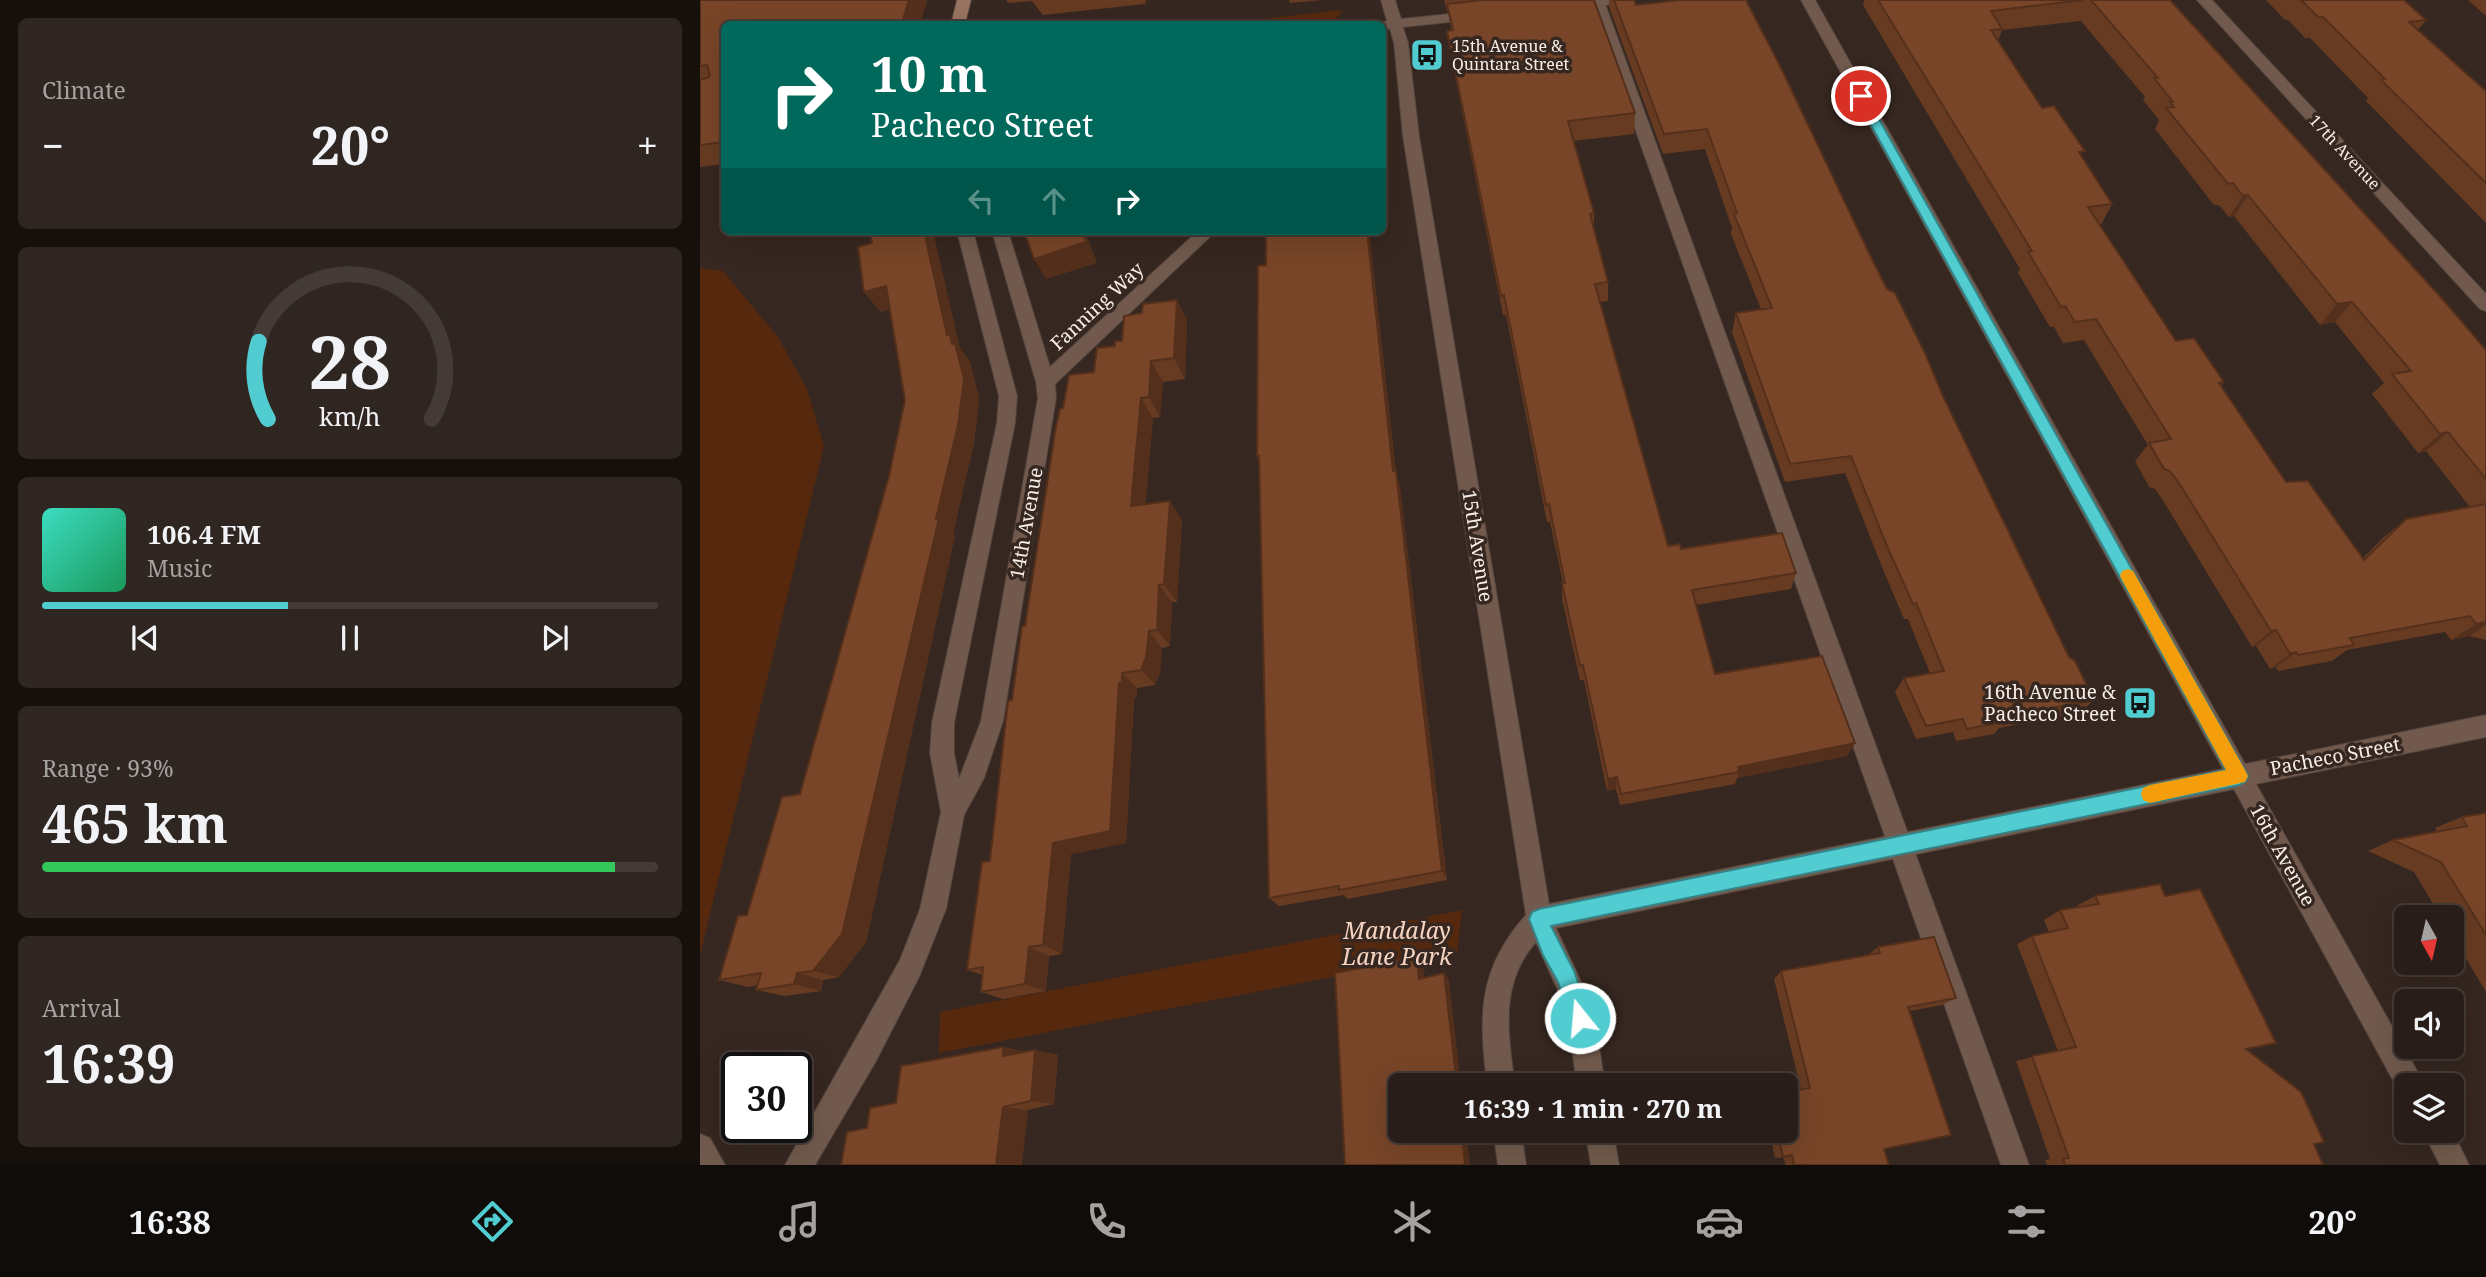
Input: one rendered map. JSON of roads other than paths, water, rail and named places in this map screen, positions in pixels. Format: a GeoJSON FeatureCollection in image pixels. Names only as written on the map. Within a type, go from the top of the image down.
{"type":"FeatureCollection","features":[{"type":"Feature","properties":{"kind":"street"},"geometry":{"type":"LineString","coordinates":[[959,21],[964,0]]}},
{"type":"Feature","properties":{"kind":"street","name":"15th Avenue"},"geometry":{"type":"LineString","coordinates":[[1388,0],[1539,919],[1550,948],[1567,978],[1579,1011],[1589,1073]]}},
{"type":"Feature","properties":{"kind":"street","name":"16th Avenue"},"geometry":{"type":"LineString","coordinates":[[1808,0],[2404,1073]]}},
{"type":"Feature","properties":{"kind":"street","name":"17th Avenue"},"geometry":{"type":"LineString","coordinates":[[2204,0],[2486,305]]}},
{"type":"Feature","properties":{"kind":"street"},"geometry":{"type":"LineString","coordinates":[[1557,6],[1603,1],[2015,1165]]}},
{"type":"Feature","properties":{"kind":"street"},"geometry":{"type":"LineString","coordinates":[[1390,25],[1490,13]]}},
{"type":"Feature","properties":{"kind":"street","name":"14th Avenue"},"geometry":{"type":"LineString","coordinates":[[953,812],[942,753],[943,723],[1006,423],[1009,396],[966,235]]}},
{"type":"Feature","properties":{"kind":"street","name":"14th Avenue"},"geometry":{"type":"LineString","coordinates":[[799,1165],[866,1051],[922,939],[933,909],[953,812],[972,778],[992,721],[1045,414],[1045,383],[1001,235]]}},
{"type":"Feature","properties":{"kind":"street","name":"Fanning Way"},"geometry":{"type":"LineString","coordinates":[[1045,383],[1204,235]]}},
{"type":"Feature","properties":{"kind":"street","name":"Pacheco Street"},"geometry":{"type":"LineString","coordinates":[[1539,919],[2486,726]]}},
{"type":"Feature","properties":{"kind":"street"},"geometry":{"type":"LineString","coordinates":[[1499,1073],[1494,1030],[1495,996],[1502,967],[1518,940],[1539,919]]}},
{"type":"Feature","properties":{"kind":"street"},"geometry":{"type":"LineString","coordinates":[[1508,1143],[1511,1165]]}},
{"type":"Feature","properties":{"kind":"street"},"geometry":{"type":"LineString","coordinates":[[1602,1143],[1605,1165]]}},
{"type":"Feature","properties":{"kind":"street"},"geometry":{"type":"LineString","coordinates":[[2443,1143],[2455,1165]]}},
{"type":"Feature","properties":{"kind":"street"},"geometry":{"type":"LineString","coordinates":[[700,1149],[711,1165]]}},
{"type":"Feature","properties":{"kind":"place","name":"15th Avenue & Quintara Street"},"geometry":{"type":"Point","coordinates":[1427,55]}},
{"type":"Feature","properties":{"kind":"place","name":"16th Avenue & Pacheco Street"},"geometry":{"type":"Point","coordinates":[2140,703]}},
{"type":"Feature","properties":{"kind":"park label","name":"Mandalay Lane Park"},"geometry":{"type":"Point","coordinates":[1397,943]}}]}
